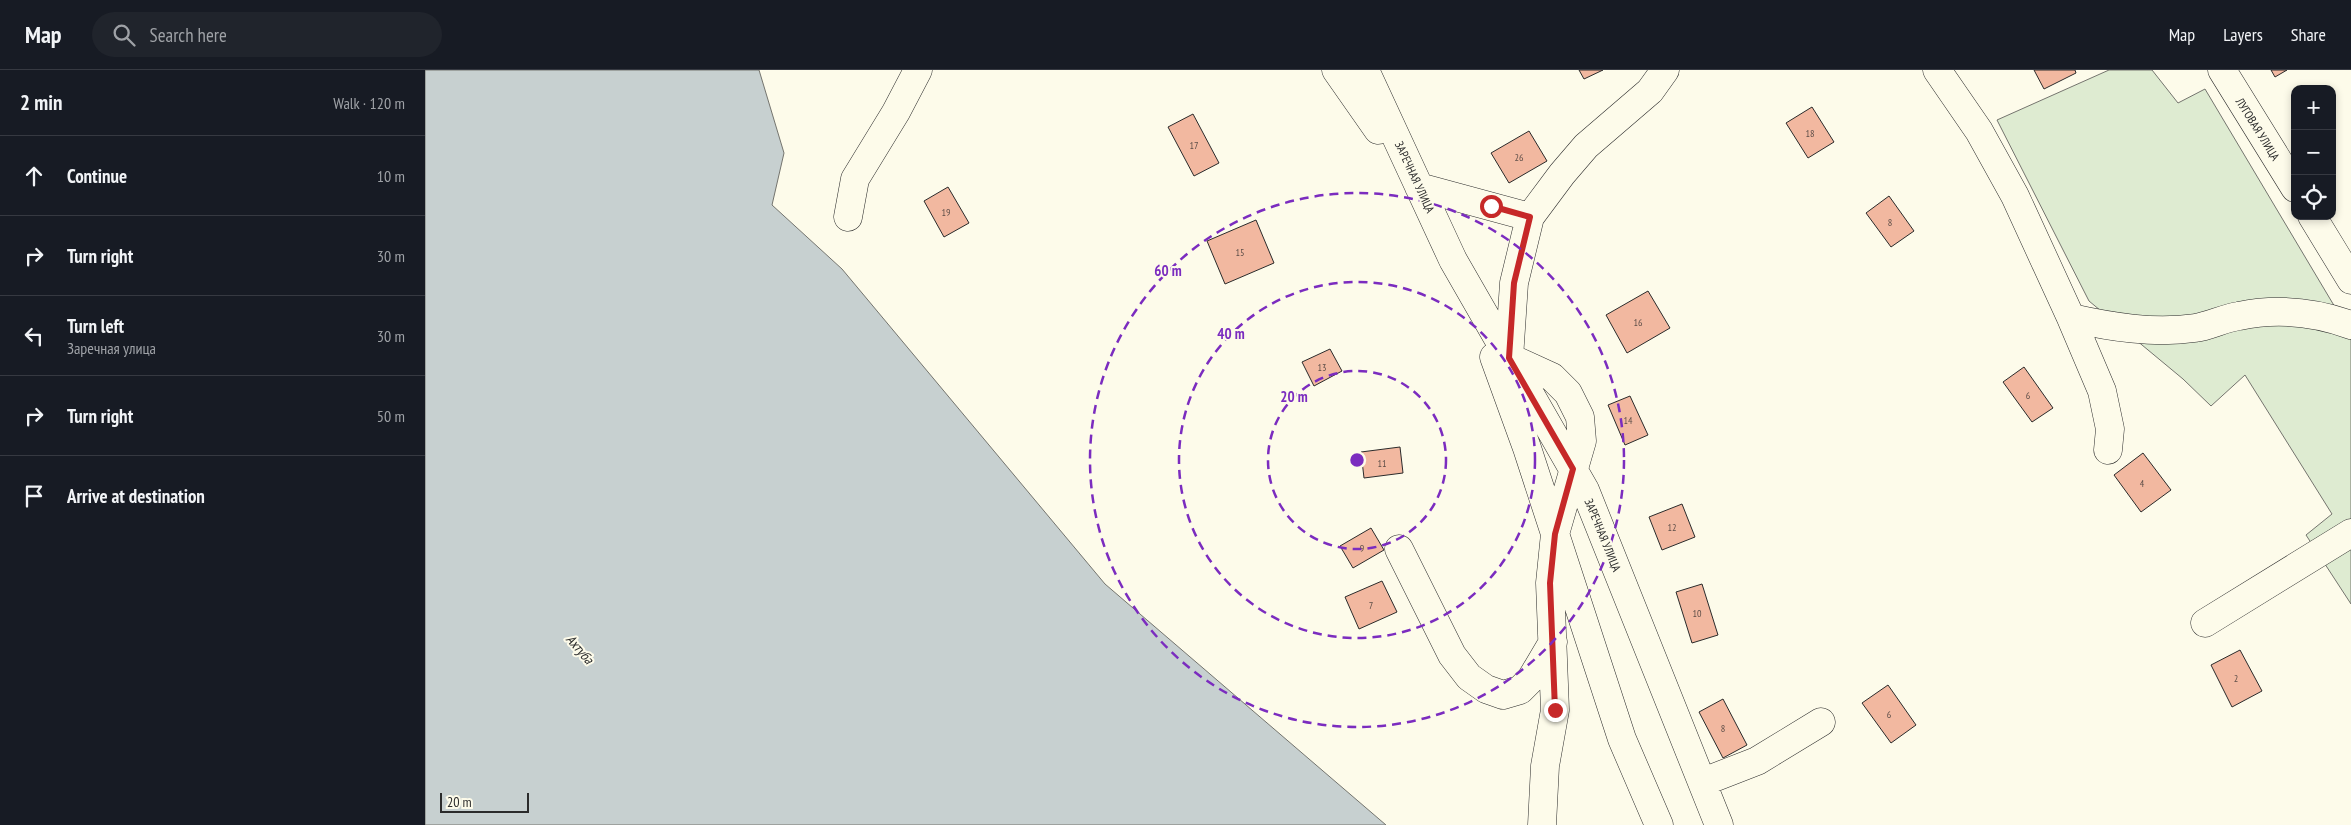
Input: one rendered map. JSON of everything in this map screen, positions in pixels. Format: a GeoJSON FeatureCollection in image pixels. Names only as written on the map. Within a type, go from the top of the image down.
{"type":"FeatureCollection","features":[{"type":"Feature","properties":{"kind":"street"},"geometry":{"type":"LineString","coordinates":[[848,217],[855,179],[896,112],[918,70]]}},
{"type":"Feature","properties":{"kind":"street"},"geometry":{"type":"LineString","coordinates":[[1336,70],[1393,153],[1453,260]]}},
{"type":"Feature","properties":{"kind":"street","name":"ЗАРЕЧНАЯ УЛИЦА"},"geometry":{"type":"LineString","coordinates":[[1365,70],[1453,260],[1500,354],[1585,490],[1719,825]]}},
{"type":"Feature","properties":{"kind":"street"},"geometry":{"type":"LineString","coordinates":[[1659,825],[1622,739],[1527,448],[1500,354],[1514,283],[1530,217],[1562,174],[1586,146],[1650,92],[1665,70]]}},
{"type":"Feature","properties":{"kind":"street"},"geometry":{"type":"LineString","coordinates":[[1937,70],[1979,132],[2015,196],[2071,318],[2102,391],[2110,429],[2107,450]]}},
{"type":"Feature","properties":{"kind":"street","name":"ЛУГОВАЯ УЛИЦА"},"geometry":{"type":"LineString","coordinates":[[2221,70],[2291,182]]}},
{"type":"Feature","properties":{"kind":"street"},"geometry":{"type":"LineString","coordinates":[[1419,187],[1530,217]]}},
{"type":"Feature","properties":{"kind":"street"},"geometry":{"type":"LineString","coordinates":[[2314,220],[2351,280]]}},
{"type":"Feature","properties":{"kind":"street"},"geometry":{"type":"LineString","coordinates":[[2071,318],[2107,326],[2158,330],[2196,328],[2238,316],[2258,313],[2292,312],[2330,317],[2351,325]]}},
{"type":"Feature","properties":{"kind":"street"},"geometry":{"type":"LineString","coordinates":[[1541,825],[1545,766],[1555,710],[1550,583],[1555,534],[1573,469]]}},
{"type":"Feature","properties":{"kind":"street"},"geometry":{"type":"LineString","coordinates":[[2205,623],[2351,533]]}},
{"type":"Feature","properties":{"kind":"street"},"geometry":{"type":"LineString","coordinates":[[1399,549],[1452,655],[1469,677],[1486,689],[1503,694],[1519,690],[1531,679],[1553,642]]}},
{"type":"Feature","properties":{"kind":"street"},"geometry":{"type":"LineString","coordinates":[[1703,782],[1757,761],[1821,722]]}},
{"type":"Feature","properties":{"kind":"green space"},"geometry":{"type":"Polygon","coordinates":[[[2109,70],[2152,70],[2178,103],[2205,89],[2351,334],[2351,604],[2306,535],[2332,514],[2245,375],[2211,406],[2183,379],[2089,301],[1997,120],[2109,70]]]}},
{"type":"Feature","properties":{"kind":"water","name":"Ахтуба"},"geometry":{"type":"Polygon","coordinates":[[[425,70],[759,70],[784,153],[772,205],[842,269],[1105,584],[1386,825],[425,825],[425,70]]]}},
{"type":"Feature","properties":{"kind":"building"},"geometry":{"type":"Polygon","coordinates":[[[1579,70],[1603,70],[1584,79],[1579,70]]]}},
{"type":"Feature","properties":{"kind":"building"},"geometry":{"type":"Polygon","coordinates":[[[2034,70],[2075,70],[2076,73],[2044,89],[2034,70]]]}},
{"type":"Feature","properties":{"kind":"building"},"geometry":{"type":"Polygon","coordinates":[[[2271,70],[2287,70],[2275,77],[2271,70]]]}},
{"type":"Feature","properties":{"kind":"building"},"geometry":{"type":"Polygon","coordinates":[[[1812,107],[1834,142],[1808,158],[1786,123],[1812,107]]]}},
{"type":"Feature","properties":{"kind":"building"},"geometry":{"type":"Polygon","coordinates":[[[1193,114],[1219,163],[1194,176],[1168,127],[1193,114]]]}},
{"type":"Feature","properties":{"kind":"building"},"geometry":{"type":"Polygon","coordinates":[[[1529,131],[1547,161],[1509,183],[1491,153],[1529,131]]]}},
{"type":"Feature","properties":{"kind":"building"},"geometry":{"type":"Polygon","coordinates":[[[948,187],[969,223],[944,237],[924,201],[948,187]]]}},
{"type":"Feature","properties":{"kind":"building"},"geometry":{"type":"Polygon","coordinates":[[[1889,196],[1914,231],[1891,247],[1866,213],[1889,196]]]}},
{"type":"Feature","properties":{"kind":"building"},"geometry":{"type":"Polygon","coordinates":[[[1256,220],[1274,263],[1225,284],[1207,241],[1256,220]]]}},
{"type":"Feature","properties":{"kind":"building"},"geometry":{"type":"Polygon","coordinates":[[[1648,291],[1670,328],[1627,353],[1606,315],[1648,291]]]}},
{"type":"Feature","properties":{"kind":"building"},"geometry":{"type":"Polygon","coordinates":[[[1330,349],[1342,371],[1314,386],[1302,362],[1330,349]]]}},
{"type":"Feature","properties":{"kind":"building"},"geometry":{"type":"Polygon","coordinates":[[[2024,367],[2053,408],[2032,422],[2003,382],[2024,367]]]}},
{"type":"Feature","properties":{"kind":"building"},"geometry":{"type":"Polygon","coordinates":[[[1630,396],[1648,435],[1625,445],[1608,405],[1630,396]]]}},
{"type":"Feature","properties":{"kind":"building"},"geometry":{"type":"Polygon","coordinates":[[[1400,447],[1403,473],[1364,478],[1361,452],[1400,447]]]}},
{"type":"Feature","properties":{"kind":"building"},"geometry":{"type":"Polygon","coordinates":[[[2143,453],[2171,490],[2141,512],[2114,475],[2143,453]]]}},
{"type":"Feature","properties":{"kind":"building"},"geometry":{"type":"Polygon","coordinates":[[[1682,504],[1695,537],[1662,550],[1649,517],[1682,504]]]}},
{"type":"Feature","properties":{"kind":"building"},"geometry":{"type":"Polygon","coordinates":[[[1371,528],[1384,550],[1353,568],[1340,546],[1371,528]]]}},
{"type":"Feature","properties":{"kind":"building"},"geometry":{"type":"Polygon","coordinates":[[[1382,581],[1397,612],[1359,629],[1345,597],[1382,581]]]}},
{"type":"Feature","properties":{"kind":"building"},"geometry":{"type":"Polygon","coordinates":[[[1702,584],[1718,635],[1692,643],[1676,592],[1702,584]]]}},
{"type":"Feature","properties":{"kind":"building"},"geometry":{"type":"Polygon","coordinates":[[[2240,650],[2262,691],[2232,707],[2211,665],[2240,650]]]}},
{"type":"Feature","properties":{"kind":"building"},"geometry":{"type":"Polygon","coordinates":[[[1888,685],[1916,725],[1891,743],[1862,703],[1888,685]]]}},
{"type":"Feature","properties":{"kind":"building"},"geometry":{"type":"Polygon","coordinates":[[[1723,699],[1747,745],[1723,758],[1699,712],[1723,699]]]}},
{"type":"Feature","properties":{"kind":"route"},"geometry":{"type":"LineString","coordinates":[[1491,206],[1530,217],[1514,283],[1509,358],[1573,469],[1555,534],[1550,583],[1555,710]]}}]}
